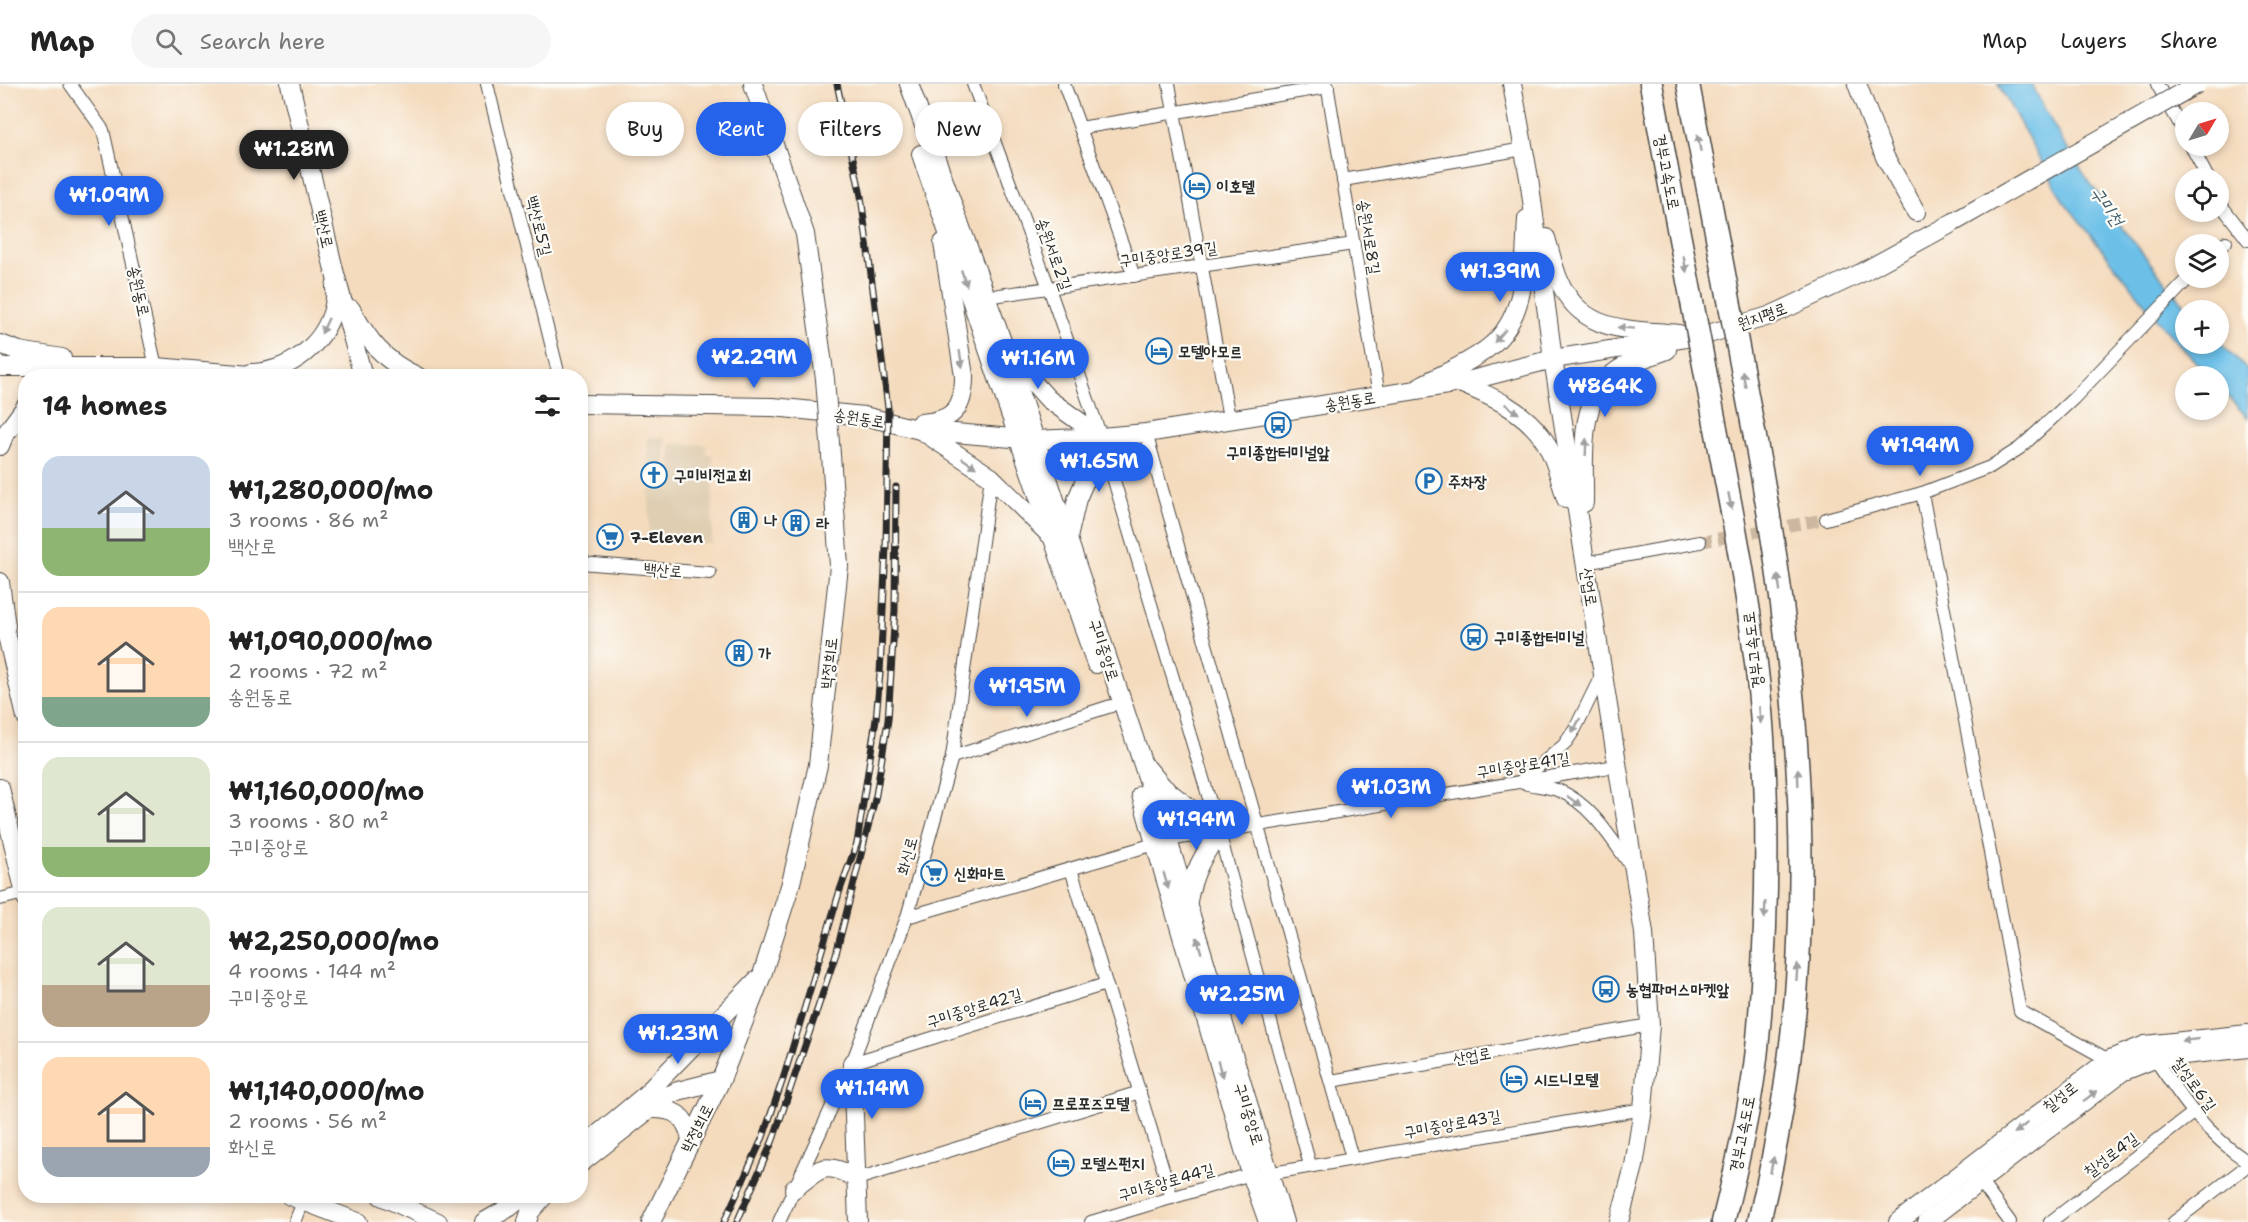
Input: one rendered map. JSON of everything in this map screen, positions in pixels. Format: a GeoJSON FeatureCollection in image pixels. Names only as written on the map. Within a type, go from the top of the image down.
{"type":"FeatureCollection","features":[{"type":"Feature","properties":{"kind":"highway","name":"경부고속도로"},"geometry":{"type":"LineString","coordinates":[[1651,84],[1744,575],[1756,666],[1764,761],[1767,866],[1763,972],[1755,1065],[1741,1151],[1723,1222]]}},
{"type":"Feature","properties":{"kind":"highway","name":"경부고속도로"},"geometry":{"type":"LineString","coordinates":[[1688,84],[1755,437],[1779,580],[1790,666],[1798,772],[1801,877],[1798,966],[1789,1059],[1773,1162],[1759,1222]]}},
{"type":"Feature","properties":{"kind":"street","name":"송원동로"},"geometry":{"type":"LineString","coordinates":[[70,84],[104,130],[156,367]]}},
{"type":"Feature","properties":{"kind":"street","name":"백산로"},"geometry":{"type":"LineString","coordinates":[[290,84],[334,270],[361,369]]}},
{"type":"Feature","properties":{"kind":"street","name":"백산로5길"},"geometry":{"type":"LineString","coordinates":[[487,84],[557,369]]}},
{"type":"Feature","properties":{"kind":"street","name":"박정희로"},"geometry":{"type":"LineString","coordinates":[[651,1222],[721,1080],[762,975],[791,883],[818,765],[839,566],[825,380],[805,234],[753,84]]}},
{"type":"Feature","properties":{"kind":"street","name":"구미중앙로"},"geometry":{"type":"LineString","coordinates":[[897,84],[936,197],[1027,439],[1132,767],[1187,905],[1259,1174],[1268,1222]]}},
{"type":"Feature","properties":{"kind":"street","name":"구미중앙로"},"geometry":{"type":"LineString","coordinates":[[909,84],[1006,352],[1027,439]]}},
{"type":"Feature","properties":{"kind":"street","name":"송원서로2길"},"geometry":{"type":"LineString","coordinates":[[973,84],[1049,288],[1101,437]]}},
{"type":"Feature","properties":{"kind":"street"},"geometry":{"type":"LineString","coordinates":[[1064,84],[1134,276]]}},
{"type":"Feature","properties":{"kind":"street"},"geometry":{"type":"LineString","coordinates":[[1169,84],[1229,418]]}},
{"type":"Feature","properties":{"kind":"street","name":"산업로"},"geometry":{"type":"LineString","coordinates":[[1512,84],[1529,178],[1553,359],[1644,933],[1650,1025],[1643,1109],[1634,1166],[1619,1222]]}},
{"type":"Feature","properties":{"kind":"street"},"geometry":{"type":"LineString","coordinates":[[1857,84],[1885,157],[1916,212]]}},
{"type":"Feature","properties":{"kind":"street"},"geometry":{"type":"LineString","coordinates":[[2157,84],[2175,116]]}},
{"type":"Feature","properties":{"kind":"street","name":"원지평로"},"geometry":{"type":"LineString","coordinates":[[1553,359],[1705,335],[1769,316],[1861,273],[2197,84]]}},
{"type":"Feature","properties":{"kind":"street"},"geometry":{"type":"LineString","coordinates":[[1080,128],[1327,85]]}},
{"type":"Feature","properties":{"kind":"street","name":"송원서로8길"},"geometry":{"type":"LineString","coordinates":[[1327,85],[1379,396]]}},
{"type":"Feature","properties":{"kind":"street"},"geometry":{"type":"LineString","coordinates":[[1343,180],[1524,149]]}},
{"type":"Feature","properties":{"kind":"street"},"geometry":{"type":"LineString","coordinates":[[1529,178],[1558,278],[1571,302],[1580,312],[1609,327],[1705,335]]}},
{"type":"Feature","properties":{"kind":"street"},"geometry":{"type":"LineString","coordinates":[[1409,392],[1469,361],[1487,349],[1500,337],[1512,320],[1521,295],[1529,178]]}},
{"type":"Feature","properties":{"kind":"street"},"geometry":{"type":"LineString","coordinates":[[864,416],[917,423],[933,422],[954,413],[960,404],[964,391],[964,376],[936,197]]}},
{"type":"Feature","properties":{"kind":"street"},"geometry":{"type":"LineString","coordinates":[[2229,215],[2248,240]]}},
{"type":"Feature","properties":{"kind":"street","name":"구미중앙로39길"},"geometry":{"type":"LineString","coordinates":[[986,297],[1354,244]]}},
{"type":"Feature","properties":{"kind":"street","name":"백산로"},"geometry":{"type":"LineString","coordinates":[[278,369],[291,364],[318,339],[333,308],[336,292],[334,270]]}},
{"type":"Feature","properties":{"kind":"street","name":"백산로"},"geometry":{"type":"LineString","coordinates":[[334,270],[357,320],[381,353],[400,369]]}},
{"type":"Feature","properties":{"kind":"street"},"geometry":{"type":"LineString","coordinates":[[1826,519],[1923,493],[1990,467],[2020,448],[2091,380],[2179,288]]}},
{"type":"Feature","properties":{"kind":"street"},"geometry":{"type":"LineString","coordinates":[[1584,555],[1586,423],[1593,399],[1601,385],[1615,372],[1631,363],[1705,335]]}},
{"type":"Feature","properties":{"kind":"street"},"geometry":{"type":"LineString","coordinates":[[0,344],[20,351],[109,365]]}},
{"type":"Feature","properties":{"kind":"street"},"geometry":{"type":"LineString","coordinates":[[1006,352],[1048,399],[1101,437],[1219,832],[1310,1165]]}},
{"type":"Feature","properties":{"kind":"street","name":"송원동로"},"geometry":{"type":"LineString","coordinates":[[588,405],[773,407],[864,416],[920,430],[1027,439],[1101,437],[1146,433],[1229,418],[1409,392],[1460,383],[1553,359]]}},
{"type":"Feature","properties":{"kind":"street"},"geometry":{"type":"LineString","coordinates":[[99,369],[109,365]]}},
{"type":"Feature","properties":{"kind":"street"},"geometry":{"type":"LineString","coordinates":[[0,367],[109,365],[169,369]]}},
{"type":"Feature","properties":{"kind":"street"},"geometry":{"type":"LineString","coordinates":[[1460,383],[1509,407],[1527,420],[1543,438],[1556,468],[1584,555]]}},
{"type":"Feature","properties":{"kind":"street"},"geometry":{"type":"LineString","coordinates":[[0,446],[4,436],[18,417]]}},
{"type":"Feature","properties":{"kind":"street"},"geometry":{"type":"LineString","coordinates":[[920,430],[990,477],[1060,539],[1101,437]]}},
{"type":"Feature","properties":{"kind":"street"},"geometry":{"type":"LineString","coordinates":[[1146,433],[1353,1158]]}},
{"type":"Feature","properties":{"kind":"street","name":"화신로"},"geometry":{"type":"LineString","coordinates":[[779,1222],[852,1063],[908,917],[952,758],[990,477]]}},
{"type":"Feature","properties":{"kind":"street"},"geometry":{"type":"LineString","coordinates":[[1923,493],[2020,1011],[2116,1065]]}},
{"type":"Feature","properties":{"kind":"street","name":"구미중앙로"},"geometry":{"type":"LineString","coordinates":[[1060,539],[1141,760],[1161,842],[1259,1174],[1284,1222]]}},
{"type":"Feature","properties":{"kind":"street"},"geometry":{"type":"LineString","coordinates":[[1584,555],[1700,542]]}},
{"type":"Feature","properties":{"kind":"street","name":"백산로"},"geometry":{"type":"LineString","coordinates":[[588,564],[710,573]]}},
{"type":"Feature","properties":{"kind":"street"},"geometry":{"type":"LineString","coordinates":[[0,582],[8,640]]}},
{"type":"Feature","properties":{"kind":"street"},"geometry":{"type":"LineString","coordinates":[[0,616],[18,683]]}},
{"type":"Feature","properties":{"kind":"street"},"geometry":{"type":"LineString","coordinates":[[1520,782],[1564,745],[1575,729],[1602,674]]}},
{"type":"Feature","properties":{"kind":"street","name":"구미중앙로"},"geometry":{"type":"LineString","coordinates":[[952,758],[1111,706]]}},
{"type":"Feature","properties":{"kind":"street"},"geometry":{"type":"LineString","coordinates":[[1141,760],[1163,787],[1219,832]]}},
{"type":"Feature","properties":{"kind":"street","name":"구미중앙로41길"},"geometry":{"type":"LineString","coordinates":[[1161,842],[1616,766]]}},
{"type":"Feature","properties":{"kind":"street"},"geometry":{"type":"LineString","coordinates":[[1520,782],[1558,790],[1576,800],[1596,819],[1633,868]]}},
{"type":"Feature","properties":{"kind":"street"},"geometry":{"type":"LineString","coordinates":[[0,788],[18,865]]}},
{"type":"Feature","properties":{"kind":"street"},"geometry":{"type":"LineString","coordinates":[[1187,905],[1198,863],[1219,832]]}},
{"type":"Feature","properties":{"kind":"street"},"geometry":{"type":"LineString","coordinates":[[908,917],[1161,842]]}},
{"type":"Feature","properties":{"kind":"street"},"geometry":{"type":"LineString","coordinates":[[1071,869],[1172,1198]]}},
{"type":"Feature","properties":{"kind":"street"},"geometry":{"type":"LineString","coordinates":[[0,899],[18,896]]}},
{"type":"Feature","properties":{"kind":"street"},"geometry":{"type":"LineString","coordinates":[[588,1143],[646,1103],[762,975]]}},
{"type":"Feature","properties":{"kind":"street","name":"구미중앙로42길"},"geometry":{"type":"LineString","coordinates":[[852,1063],[1106,984]]}},
{"type":"Feature","properties":{"kind":"street","name":"산업로"},"geometry":{"type":"LineString","coordinates":[[1330,1081],[1650,1025]]}},
{"type":"Feature","properties":{"kind":"street","name":"칠성로"},"geometry":{"type":"LineString","coordinates":[[1898,1222],[2116,1065],[2150,1052],[2248,1034]]}},
{"type":"Feature","properties":{"kind":"street","name":"칠성로"},"geometry":{"type":"LineString","coordinates":[[2150,1052],[2248,1048]]}},
{"type":"Feature","properties":{"kind":"street","name":"칠성로6길"},"geometry":{"type":"LineString","coordinates":[[2150,1052],[2193,1113],[2211,1134],[2248,1163]]}},
{"type":"Feature","properties":{"kind":"street"},"geometry":{"type":"LineString","coordinates":[[852,1063],[858,1222]]}},
{"type":"Feature","properties":{"kind":"street","name":"칠성로"},"geometry":{"type":"LineString","coordinates":[[1927,1222],[1980,1181],[2116,1065]]}},
{"type":"Feature","properties":{"kind":"street"},"geometry":{"type":"LineString","coordinates":[[588,1157],[665,1086],[707,1078],[721,1080]]}},
{"type":"Feature","properties":{"kind":"street"},"geometry":{"type":"LineString","coordinates":[[794,1189],[820,1168],[834,1167],[857,1179],[1140,1092]]}},
{"type":"Feature","properties":{"kind":"street"},"geometry":{"type":"LineString","coordinates":[[646,1103],[668,1108],[679,1116],[688,1129],[691,1139]]}},
{"type":"Feature","properties":{"kind":"street","name":"구미중앙로43길"},"geometry":{"type":"LineString","coordinates":[[1259,1174],[1643,1109]]}},
{"type":"Feature","properties":{"kind":"street","name":"칠성로4길"},"geometry":{"type":"LineString","coordinates":[[2050,1222],[2193,1113]]}},
{"type":"Feature","properties":{"kind":"street"},"geometry":{"type":"LineString","coordinates":[[2174,1222],[2248,1163]]}},
{"type":"Feature","properties":{"kind":"street","name":"구미중앙로44길"},"geometry":{"type":"LineString","coordinates":[[1091,1222],[1259,1174]]}},
{"type":"Feature","properties":{"kind":"street"},"geometry":{"type":"LineString","coordinates":[[1980,1181],[2010,1222]]}},
{"type":"Feature","properties":{"kind":"street"},"geometry":{"type":"LineString","coordinates":[[295,1222],[299,1203]]}},
{"type":"Feature","properties":{"kind":"street"},"geometry":{"type":"LineString","coordinates":[[312,1203],[358,1222]]}},
{"type":"Feature","properties":{"kind":"street"},"geometry":{"type":"LineString","coordinates":[[396,1203],[438,1222]]}},
{"type":"Feature","properties":{"kind":"street"},"geometry":{"type":"LineString","coordinates":[[484,1222],[515,1203]]}},
{"type":"Feature","properties":{"kind":"street"},"geometry":{"type":"LineString","coordinates":[[527,1222],[530,1212],[538,1203]]}},
{"type":"Feature","properties":{"kind":"shaded area"},"geometry":{"type":"Polygon","coordinates":[[[648,437],[665,437],[665,484],[648,484],[648,437]]]}},
{"type":"Feature","properties":{"kind":"shaded area"},"geometry":{"type":"Polygon","coordinates":[[[671,444],[706,445],[706,454],[713,455],[712,543],[649,543],[649,490],[671,490],[671,444]]]}},
{"type":"Feature","properties":{"kind":"water"},"geometry":{"type":"Polygon","coordinates":[[[1998,84],[2032,84],[2047,114],[2083,173],[2124,230],[2181,300],[2175,300],[2175,340],[2165,329],[2063,200],[1998,84]]]}},
{"type":"Feature","properties":{"kind":"water"},"geometry":{"type":"Polygon","coordinates":[[[2229,351],[2248,371],[2248,418],[2229,398],[2229,366],[2200,366],[2188,354],[2229,354],[2229,351]]]}},
{"type":"Feature","properties":{"kind":"tunnel"},"geometry":{"type":"LineString","coordinates":[[1700,542],[1826,519]]}},
{"type":"Feature","properties":{"kind":"railway"},"geometry":{"type":"LineString","coordinates":[[724,1222],[763,1137],[784,1076],[840,890],[857,843],[876,719],[886,547],[888,408],[861,196],[837,84]]}},
{"type":"Feature","properties":{"kind":"railway"},"geometry":{"type":"LineString","coordinates":[[737,1222],[773,1140],[836,954],[876,795],[888,720],[895,610],[896,487]]}},
{"type":"Feature","properties":{"kind":"place","name":"이호텔"},"geometry":{"type":"Point","coordinates":[1197,186]}},
{"type":"Feature","properties":{"kind":"place","name":"모텔아모르"},"geometry":{"type":"Point","coordinates":[1159,351]}},
{"type":"Feature","properties":{"kind":"place","name":"구미종합터미널앞"},"geometry":{"type":"Point","coordinates":[1278,425]}},
{"type":"Feature","properties":{"kind":"place","name":"구미비전교회"},"geometry":{"type":"Point","coordinates":[654,475]}},
{"type":"Feature","properties":{"kind":"place","name":"주차장"},"geometry":{"type":"Point","coordinates":[1429,481]}},
{"type":"Feature","properties":{"kind":"place","name":"나"},"geometry":{"type":"Point","coordinates":[744,520]}},
{"type":"Feature","properties":{"kind":"place","name":"라"},"geometry":{"type":"Point","coordinates":[796,523]}},
{"type":"Feature","properties":{"kind":"place","name":"7-Eleven"},"geometry":{"type":"Point","coordinates":[610,537]}},
{"type":"Feature","properties":{"kind":"place","name":"구미종합터미널"},"geometry":{"type":"Point","coordinates":[1474,637]}},
{"type":"Feature","properties":{"kind":"place","name":"가"},"geometry":{"type":"Point","coordinates":[739,653]}},
{"type":"Feature","properties":{"kind":"place","name":"신화마트"},"geometry":{"type":"Point","coordinates":[934,873]}},
{"type":"Feature","properties":{"kind":"place","name":"농협파머스마켓앞"},"geometry":{"type":"Point","coordinates":[1606,989]}},
{"type":"Feature","properties":{"kind":"place","name":"시드니모텔"},"geometry":{"type":"Point","coordinates":[1514,1079]}},
{"type":"Feature","properties":{"kind":"place","name":"프로포즈모텔"},"geometry":{"type":"Point","coordinates":[1033,1103]}},
{"type":"Feature","properties":{"kind":"place","name":"모텔스펀지"},"geometry":{"type":"Point","coordinates":[1061,1163]}},
{"type":"Feature","properties":{"kind":"water label","name":"구미천"},"geometry":{"type":"Point","coordinates":[2107,206]}}]}
